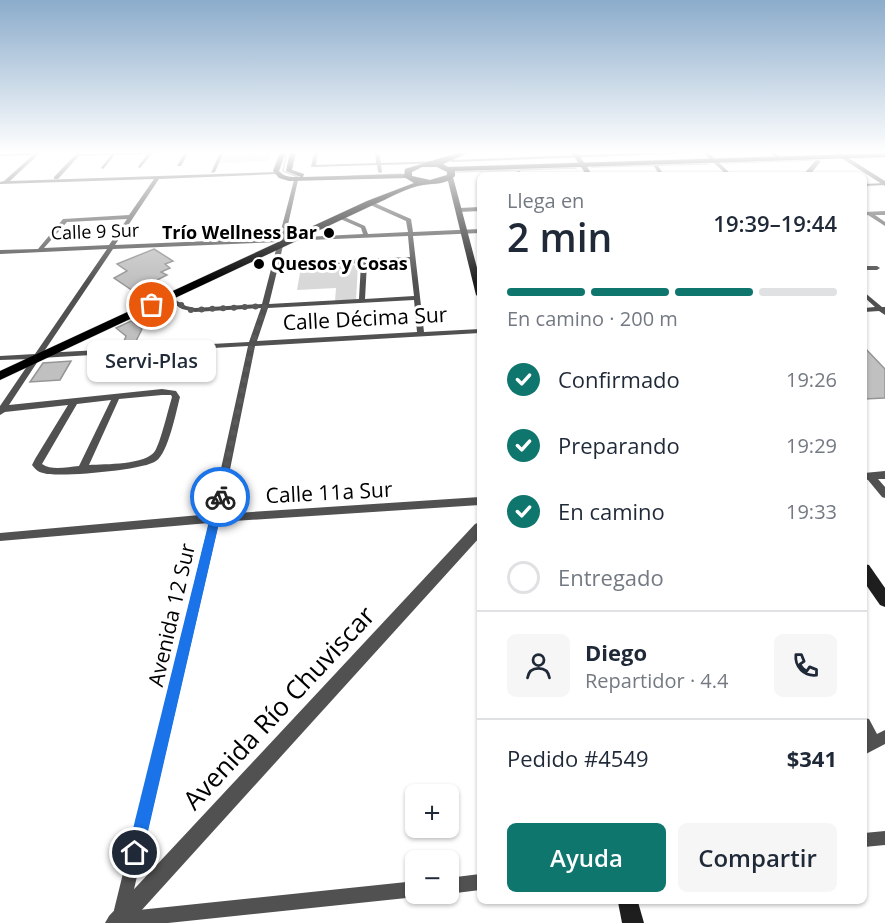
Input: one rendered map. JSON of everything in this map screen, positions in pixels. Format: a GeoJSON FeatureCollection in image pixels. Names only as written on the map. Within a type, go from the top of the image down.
{"type":"FeatureCollection","features":[{"type":"Feature","properties":{"kind":"main road"},"geometry":{"type":"LineString","coordinates":[[0,376],[39,355],[377,195]]}},
{"type":"Feature","properties":{"kind":"main road"},"geometry":{"type":"LineString","coordinates":[[0,370],[168,298],[280,242],[295,238],[390,195]]}},
{"type":"Feature","properties":{"kind":"main road"},"geometry":{"type":"LineString","coordinates":[[456,195],[477,283]]}},
{"type":"Feature","properties":{"kind":"main road"},"geometry":{"type":"LineString","coordinates":[[867,574],[885,600]]}},
{"type":"Feature","properties":{"kind":"main road"},"geometry":{"type":"LineString","coordinates":[[628,904],[633,923]]}},
{"type":"Feature","properties":{"kind":"street"},"geometry":{"type":"LineString","coordinates":[[1,410],[145,195]]}},
{"type":"Feature","properties":{"kind":"street","name":"Avenida 12 Sur"},"geometry":{"type":"LineString","coordinates":[[118,921],[215,518],[252,344],[265,306],[292,195]]}},
{"type":"Feature","properties":{"kind":"street"},"geometry":{"type":"LineString","coordinates":[[370,203],[407,218],[411,234],[421,334]]}},
{"type":"Feature","properties":{"kind":"street"},"geometry":{"type":"LineString","coordinates":[[459,210],[477,209]]}},
{"type":"Feature","properties":{"kind":"street"},"geometry":{"type":"LineString","coordinates":[[867,214],[885,213]]}},
{"type":"Feature","properties":{"kind":"street"},"geometry":{"type":"LineString","coordinates":[[867,214],[885,225]]}},
{"type":"Feature","properties":{"kind":"street"},"geometry":{"type":"LineString","coordinates":[[40,250],[67,220],[130,217]]}},
{"type":"Feature","properties":{"kind":"street"},"geometry":{"type":"LineString","coordinates":[[340,217],[363,228],[366,236]]}},
{"type":"Feature","properties":{"kind":"street"},"geometry":{"type":"LineString","coordinates":[[295,238],[477,231]]}},
{"type":"Feature","properties":{"kind":"street","name":"Calle 9 Sur"},"geometry":{"type":"LineString","coordinates":[[0,252],[110,246],[280,242]]}},
{"type":"Feature","properties":{"kind":"street"},"geometry":{"type":"LineString","coordinates":[[276,265],[413,259]]}},
{"type":"Feature","properties":{"kind":"street"},"geometry":{"type":"LineString","coordinates":[[362,301],[364,261]]}},
{"type":"Feature","properties":{"kind":"street"},"geometry":{"type":"LineString","coordinates":[[867,268],[877,268]]}},
{"type":"Feature","properties":{"kind":"street"},"geometry":{"type":"LineString","coordinates":[[867,296],[884,310]]}},
{"type":"Feature","properties":{"kind":"street"},"geometry":{"type":"LineString","coordinates":[[168,298],[191,310],[417,298]]}},
{"type":"Feature","properties":{"kind":"street"},"geometry":{"type":"LineString","coordinates":[[867,310],[884,310]]}},
{"type":"Feature","properties":{"kind":"street","name":"Calle Décima Sur"},"geometry":{"type":"LineString","coordinates":[[0,358],[477,331]]}},
{"type":"Feature","properties":{"kind":"street"},"geometry":{"type":"LineString","coordinates":[[1,410],[162,392],[175,395],[176,404],[159,451],[153,459],[141,464],[48,471],[37,465],[73,402]]}},
{"type":"Feature","properties":{"kind":"street"},"geometry":{"type":"LineString","coordinates":[[82,470],[117,396]]}},
{"type":"Feature","properties":{"kind":"street"},"geometry":{"type":"LineString","coordinates":[[867,476],[885,475]]}},
{"type":"Feature","properties":{"kind":"street"},"geometry":{"type":"LineString","coordinates":[[867,476],[885,494]]}},
{"type":"Feature","properties":{"kind":"street","name":"Calle 11a Sur"},"geometry":{"type":"LineString","coordinates":[[0,537],[215,518],[477,501]]}},
{"type":"Feature","properties":{"kind":"street","name":"Avenida Río Chuviscar"},"geometry":{"type":"LineString","coordinates":[[118,921],[477,531]]}},
{"type":"Feature","properties":{"kind":"street"},"geometry":{"type":"LineString","coordinates":[[867,840],[885,838]]}},
{"type":"Feature","properties":{"kind":"street"},"geometry":{"type":"LineString","coordinates":[[459,885],[477,882]]}},
{"type":"Feature","properties":{"kind":"street"},"geometry":{"type":"LineString","coordinates":[[118,921],[405,891]]}},
{"type":"Feature","properties":{"kind":"shaded area"},"geometry":{"type":"Polygon","coordinates":[[[358,265],[356,300],[335,301],[336,288],[297,290],[301,267],[358,265]]]}},
{"type":"Feature","properties":{"kind":"building"},"geometry":{"type":"Polygon","coordinates":[[[154,249],[173,261],[165,264],[170,268],[161,272],[167,275],[153,282],[159,285],[139,295],[114,278],[127,271],[117,264],[154,249]]]}},
{"type":"Feature","properties":{"kind":"building"},"geometry":{"type":"Polygon","coordinates":[[[131,321],[142,329],[135,343],[123,344],[126,336],[116,328],[131,321]]]}},
{"type":"Feature","properties":{"kind":"building"},"geometry":{"type":"Polygon","coordinates":[[[867,350],[885,369],[885,398],[867,399],[867,350]]]}},
{"type":"Feature","properties":{"kind":"building"},"geometry":{"type":"Polygon","coordinates":[[[71,361],[60,380],[30,382],[43,363],[71,361]]]}},
{"type":"Feature","properties":{"kind":"way so far"},"geometry":{"type":"LineString","coordinates":[[152,305],[168,298],[191,310],[265,306],[252,344],[220,497]]}},
{"type":"Feature","properties":{"kind":"place","name":"Trío Wellness Bar"},"geometry":{"type":"Point","coordinates":[329,233]}},
{"type":"Feature","properties":{"kind":"place","name":"Quesos y Cosas"},"geometry":{"type":"Point","coordinates":[259,264]}},
{"type":"Feature","properties":{"kind":"place","name":"Servi-Plas"},"geometry":{"type":"Point","coordinates":[152,305]}},
{"type":"Feature","properties":{"kind":"route"},"geometry":{"type":"LineString","coordinates":[[135,853],[220,497]]}}]}
